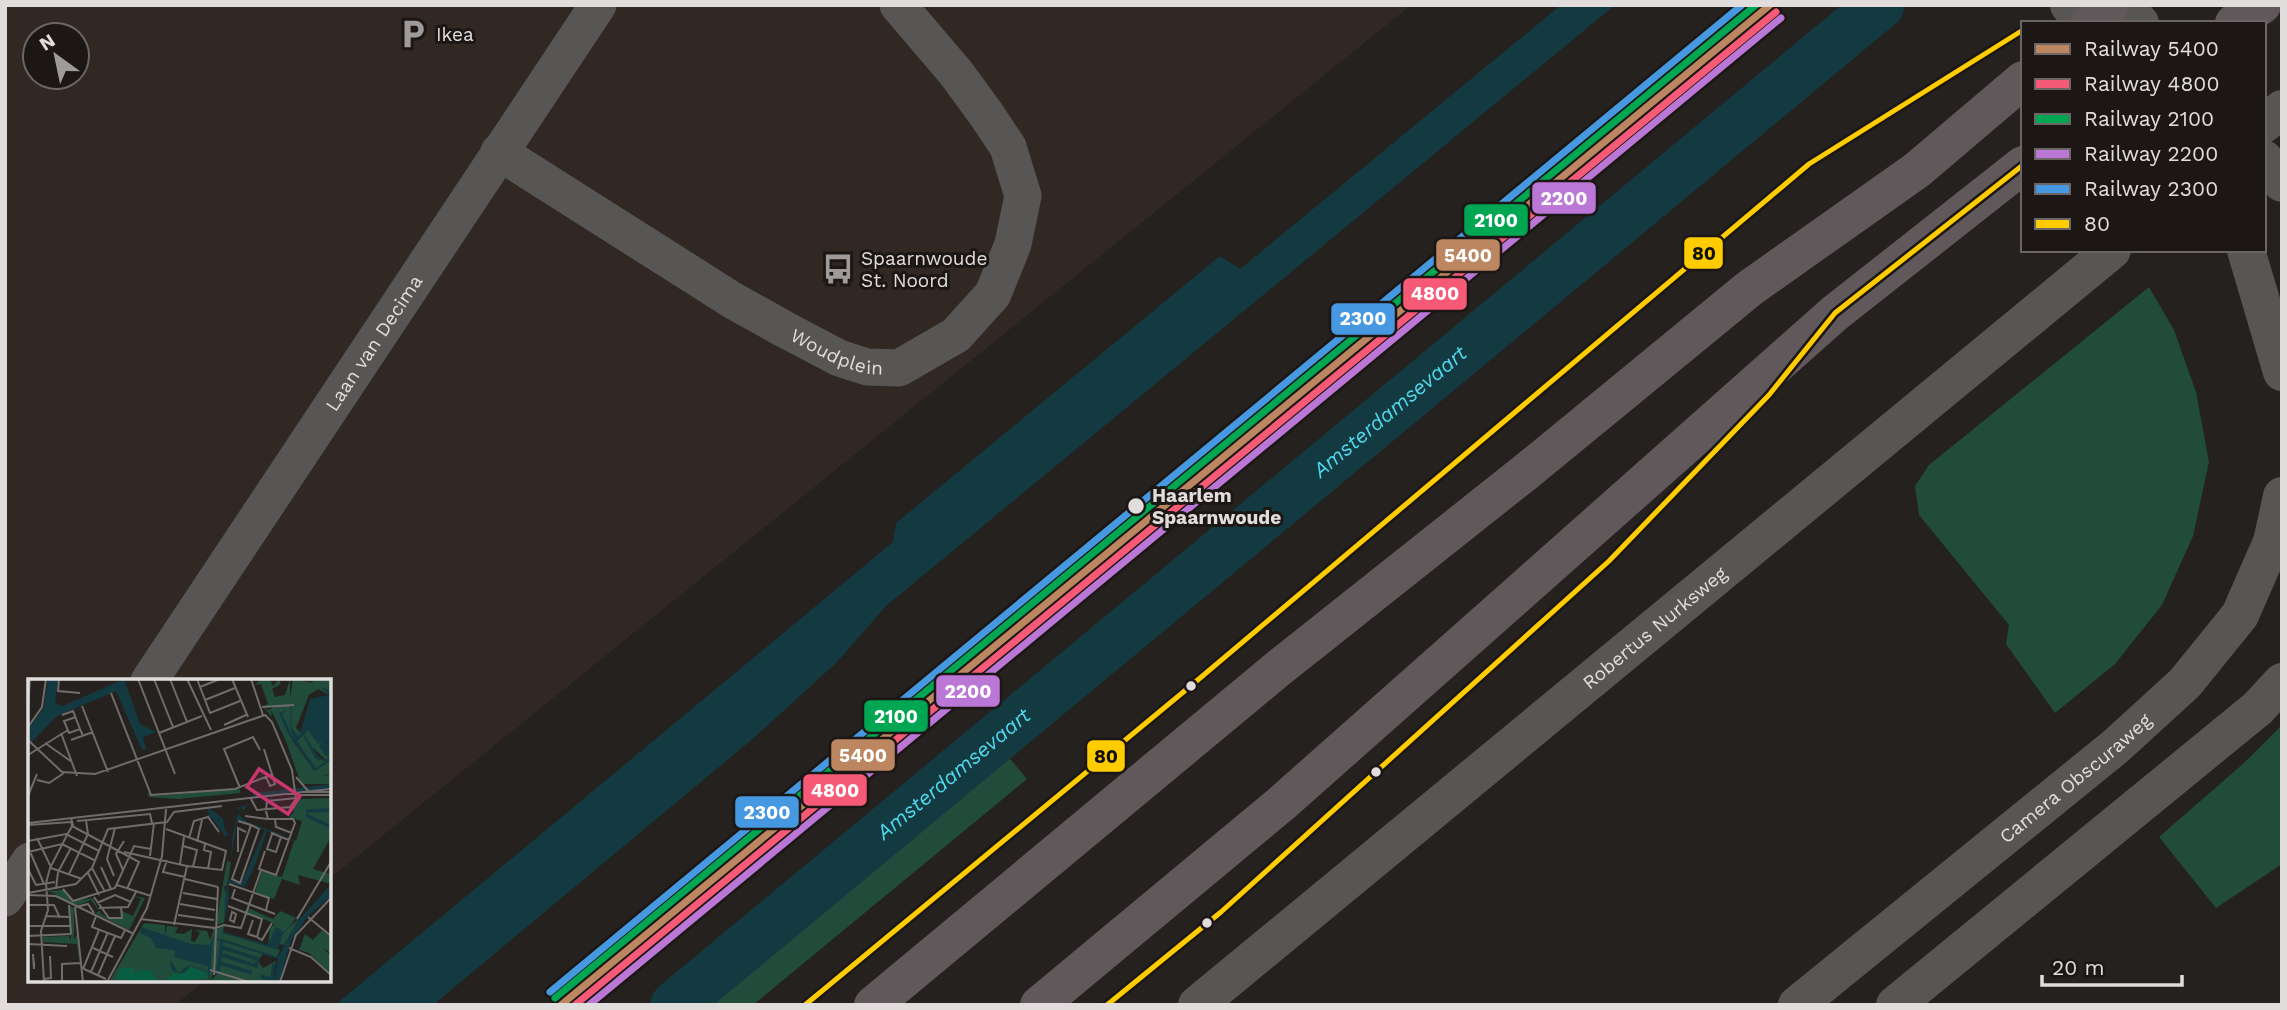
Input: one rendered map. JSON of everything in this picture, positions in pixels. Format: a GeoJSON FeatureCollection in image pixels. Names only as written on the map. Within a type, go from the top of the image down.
{"type":"FeatureCollection","features":[{"type":"Feature","properties":{"kind":"main road"},"geometry":{"type":"LineString","coordinates":[[2069,5],[2082,21]]}},
{"type":"Feature","properties":{"kind":"main road"},"geometry":{"type":"LineString","coordinates":[[2092,21],[2110,5]]}},
{"type":"Feature","properties":{"kind":"main road"},"geometry":{"type":"LineString","coordinates":[[2124,5],[2138,21]]}},
{"type":"Feature","properties":{"kind":"main road"},"geometry":{"type":"LineString","coordinates":[[2237,21],[2262,5]]}},
{"type":"Feature","properties":{"kind":"main road"},"geometry":{"type":"LineString","coordinates":[[873,1005],[1280,667],[1538,462],[1750,288],[1917,170],[2021,82]]}},
{"type":"Feature","properties":{"kind":"main road"},"geometry":{"type":"LineString","coordinates":[[2266,122],[2282,109]]}},
{"type":"Feature","properties":{"kind":"main road"},"geometry":{"type":"LineString","coordinates":[[2266,162],[2282,183]]}},
{"type":"Feature","properties":{"kind":"main road"},"geometry":{"type":"LineString","coordinates":[[1039,1005],[1282,803],[1835,313],[2021,167]]}},
{"type":"Feature","properties":{"kind":"main road","name":"Robertus Nurksweg"},"geometry":{"type":"LineString","coordinates":[[1196,1005],[2110,252]]}},
{"type":"Feature","properties":{"kind":"main road"},"geometry":{"type":"LineString","coordinates":[[2247,252],[2282,372]]}},
{"type":"Feature","properties":{"kind":"main road","name":"Camera Obscuraweg"},"geometry":{"type":"LineString","coordinates":[[1803,1000],[2116,746],[2185,684],[2240,615],[2272,541],[2282,496]]}},
{"type":"Feature","properties":{"kind":"main road"},"geometry":{"type":"LineString","coordinates":[[1895,1005],[2258,708],[2282,682]]}},
{"type":"Feature","properties":{"kind":"street","name":"Laan van Decima"},"geometry":{"type":"LineString","coordinates":[[150,679],[598,5]]}},
{"type":"Feature","properties":{"kind":"street","name":"Woudplein"},"geometry":{"type":"LineString","coordinates":[[499,152],[732,300],[806,341],[867,367],[899,368],[956,335],[993,294],[1013,244],[1023,196],[1008,148],[986,114],[956,73],[898,5]]}},
{"type":"Feature","properties":{"kind":"street"},"geometry":{"type":"LineString","coordinates":[[5,898],[28,864]]}},
{"type":"Feature","properties":{"kind":"shaded area"},"geometry":{"type":"Polygon","coordinates":[[[5,5],[1411,5],[331,877],[331,679],[28,679],[28,982],[203,982],[175,1005],[5,1005],[5,5]]]}},
{"type":"Feature","properties":{"kind":"green space"},"geometry":{"type":"Polygon","coordinates":[[[2149,287],[2174,330],[2196,392],[2209,462],[2193,536],[2162,605],[2115,664],[2055,713],[2006,644],[2009,625],[1919,515],[1915,486],[1929,465],[2149,287]]]}},
{"type":"Feature","properties":{"kind":"green space"},"geometry":{"type":"Polygon","coordinates":[[[2282,725],[2282,864],[2216,908],[2159,837],[2244,763],[2282,725]]]}},
{"type":"Feature","properties":{"kind":"green space"},"geometry":{"type":"Polygon","coordinates":[[[1001,748],[1027,779],[753,1005],[696,1005],[1001,748]]]}},
{"type":"Feature","properties":{"kind":"water"},"geometry":{"type":"Polygon","coordinates":[[[1561,5],[1615,5],[886,606],[836,663],[755,737],[433,1005],[335,1005],[893,542],[896,523],[1220,256],[1240,269],[1561,5]]]}},
{"type":"Feature","properties":{"kind":"waterway","name":"Amsterdamsevaart"},"geometry":{"type":"LineString","coordinates":[[675,1005],[1880,5]]}},
{"type":"Feature","properties":{"kind":"rail line","name":"2300"},"geometry":{"type":"LineString","coordinates":[[550,992],[1742,5]]}},
{"type":"Feature","properties":{"kind":"rail line","name":"2100"},"geometry":{"type":"LineString","coordinates":[[555,998],[1756,5]]}},
{"type":"Feature","properties":{"kind":"rail line","name":"5400"},"geometry":{"type":"LineString","coordinates":[[561,1005],[1770,5]]}},
{"type":"Feature","properties":{"kind":"rail line","name":"4800"},"geometry":{"type":"LineString","coordinates":[[575,1005],[1776,12]]}},
{"type":"Feature","properties":{"kind":"rail line","name":"2200"},"geometry":{"type":"LineString","coordinates":[[589,1005],[1781,18]]}},
{"type":"Feature","properties":{"kind":"transit line","name":"80"},"geometry":{"type":"LineString","coordinates":[[805,1005],[1193,684],[1809,164],[2021,31]]}},
{"type":"Feature","properties":{"kind":"transit line","name":"80"},"geometry":{"type":"LineString","coordinates":[[1107,1005],[1221,912],[1609,561],[1769,395],[1835,313],[2021,167]]}},
{"type":"Feature","properties":{"kind":"place","name":"Ikea"},"geometry":{"type":"Point","coordinates":[413,34]}},
{"type":"Feature","properties":{"kind":"place","name":"Spaarnwoude St. Noord"},"geometry":{"type":"Point","coordinates":[838,269]}},
{"type":"Feature","properties":{"kind":"place","name":"Haarlem Spaarnwoude"},"geometry":{"type":"Point","coordinates":[1136,506]}}]}
